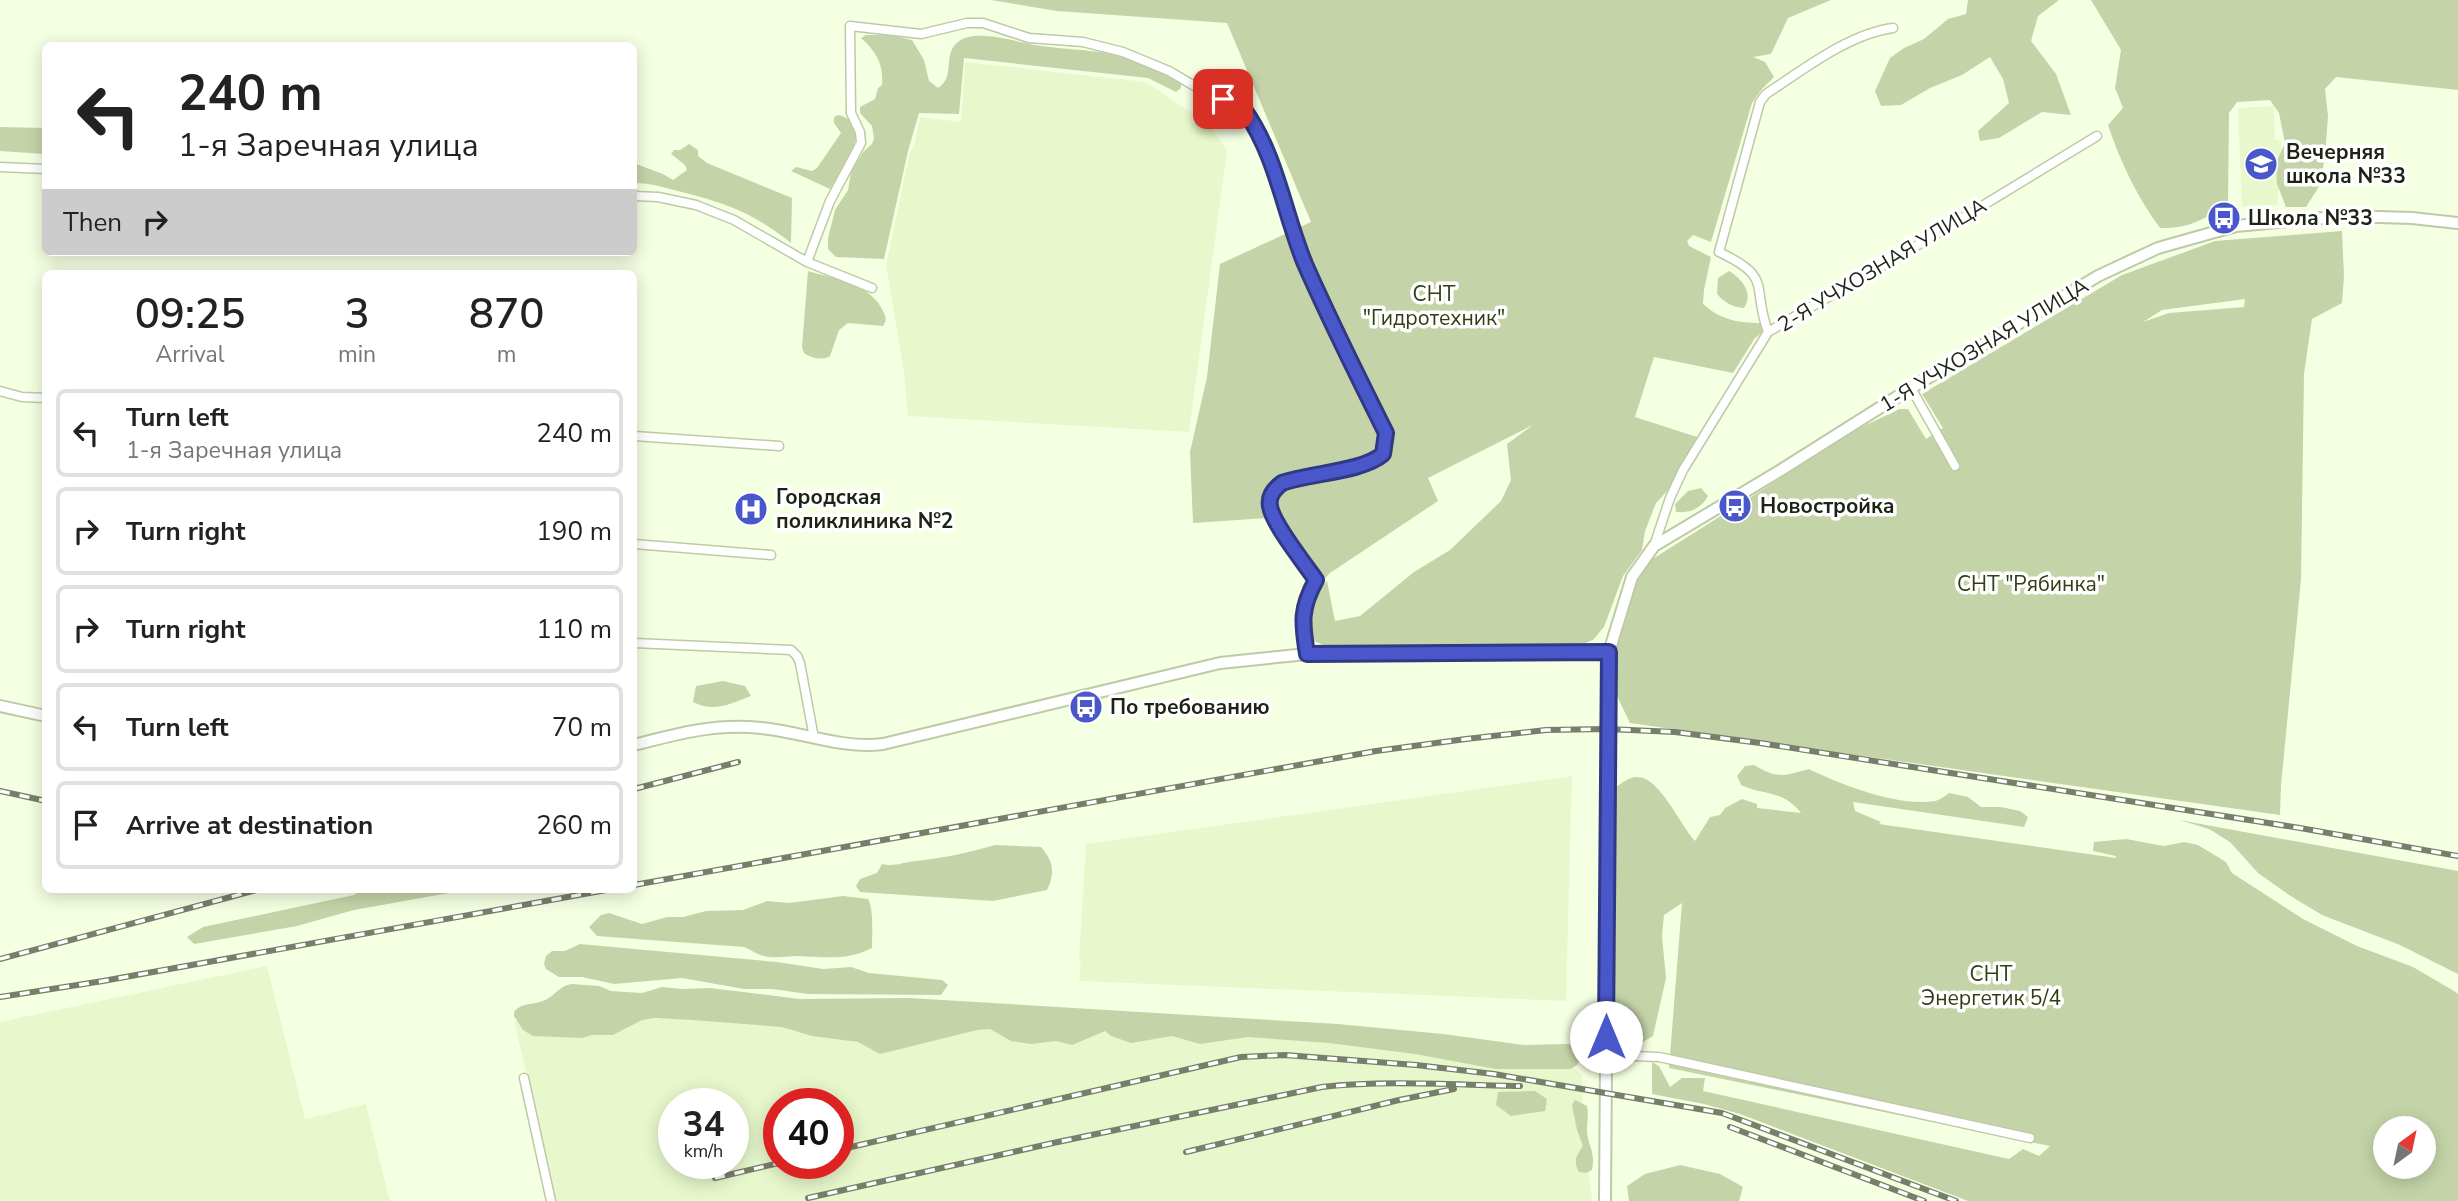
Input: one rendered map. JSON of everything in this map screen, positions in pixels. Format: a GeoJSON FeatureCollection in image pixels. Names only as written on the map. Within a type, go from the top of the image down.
{"type":"FeatureCollection","features":[{"type":"Feature","properties":{"kind":"street"},"geometry":{"type":"LineString","coordinates":[[807,262],[830,201],[861,143],[860,132],[851,113],[850,26],[921,34],[967,23],[982,23],[1029,38],[1083,42],[1123,52],[1169,71],[1208,94],[1240,104],[1261,138],[1279,181],[1304,262],[1386,433],[1383,454],[1378,459],[1289,481],[1274,490],[1270,497],[1269,503],[1274,518],[1316,580],[1304,606],[1302,625],[1307,654]]}},
{"type":"Feature","properties":{"kind":"street"},"geometry":{"type":"LineString","coordinates":[[1768,332],[1762,314],[1758,281],[1740,262],[1719,252],[1760,102],[1766,94],[1859,36],[1893,28]]}},
{"type":"Feature","properties":{"kind":"street","name":"2-Я УЧХОЗНАЯ УЛИЦА"},"geometry":{"type":"LineString","coordinates":[[1654,546],[1670,498],[1683,470],[1768,332],[2097,136]]}},
{"type":"Feature","properties":{"kind":"street"},"geometry":{"type":"LineString","coordinates":[[0,167],[42,169]]}},
{"type":"Feature","properties":{"kind":"street"},"geometry":{"type":"LineString","coordinates":[[637,196],[658,197],[696,205],[734,220],[807,262],[872,288]]}},
{"type":"Feature","properties":{"kind":"street","name":"1-Я УЧХОЗНАЯ УЛИЦА"},"geometry":{"type":"LineString","coordinates":[[1605,1201],[1609,652],[1632,577],[1654,546],[2098,276],[2158,248],[2236,226],[2332,216],[2390,217],[2458,223]]}},
{"type":"Feature","properties":{"kind":"street"},"geometry":{"type":"LineString","coordinates":[[1911,388],[1955,466]]}},
{"type":"Feature","properties":{"kind":"street"},"geometry":{"type":"LineString","coordinates":[[0,390],[22,397],[42,398]]}},
{"type":"Feature","properties":{"kind":"street"},"geometry":{"type":"LineString","coordinates":[[637,436],[779,446]]}},
{"type":"Feature","properties":{"kind":"street"},"geometry":{"type":"LineString","coordinates":[[637,544],[771,555]]}},
{"type":"Feature","properties":{"kind":"street"},"geometry":{"type":"LineString","coordinates":[[637,643],[790,650],[800,663],[814,738]]}},
{"type":"Feature","properties":{"kind":"street"},"geometry":{"type":"LineString","coordinates":[[637,744],[695,729],[731,726],[761,728],[863,747],[1220,663],[1307,654],[1609,652]]}},
{"type":"Feature","properties":{"kind":"street"},"geometry":{"type":"LineString","coordinates":[[0,706],[42,715]]}},
{"type":"Feature","properties":{"kind":"street"},"geometry":{"type":"LineString","coordinates":[[1606,1055],[1659,1058],[2030,1138]]}},
{"type":"Feature","properties":{"kind":"street"},"geometry":{"type":"LineString","coordinates":[[524,1078],[551,1201]]}},
{"type":"Feature","properties":{"kind":"shaded area"},"geometry":{"type":"Polygon","coordinates":[[[965,62],[1146,82],[1211,126],[1227,151],[1189,432],[908,416],[904,373],[886,265],[920,117],[961,122],[965,62]]]}},
{"type":"Feature","properties":{"kind":"shaded area","name":"Вечерняя школа №33"},"geometry":{"type":"Polygon","coordinates":[[[2274,106],[2275,139],[2281,141],[2283,187],[2278,191],[2278,205],[2242,207],[2238,108],[2274,106]]]}},
{"type":"Feature","properties":{"kind":"shaded area"},"geometry":{"type":"Polygon","coordinates":[[[1572,776],[1566,1001],[1079,981],[1086,844],[1572,776]]]}},
{"type":"Feature","properties":{"kind":"shaded area"},"geometry":{"type":"Polygon","coordinates":[[[267,966],[305,1119],[366,1104],[390,1201],[0,1201],[0,1022],[267,966]]]}},
{"type":"Feature","properties":{"kind":"shaded area"},"geometry":{"type":"Polygon","coordinates":[[[879,1015],[1556,1052],[1582,1075],[1583,1118],[1592,1201],[556,1201],[514,1021],[879,1015]]]}},
{"type":"Feature","properties":{"kind":"green space","name":"СНТ \"Гидротехник\""},"geometry":{"type":"Polygon","coordinates":[[[991,0],[1831,0],[1788,18],[1771,54],[1753,57],[1765,62],[1774,77],[1752,103],[1711,242],[1693,235],[1687,241],[1689,246],[1711,257],[1703,304],[1730,320],[1761,323],[1763,332],[1755,338],[1733,373],[1654,357],[1635,417],[1697,437],[1670,488],[1656,503],[1645,531],[1642,550],[1623,576],[1604,627],[1593,640],[1580,645],[1325,646],[1314,641],[1312,602],[1327,581],[1335,621],[1360,616],[1414,572],[1450,550],[1501,501],[1511,480],[1507,444],[1533,425],[1428,478],[1438,501],[1330,573],[1315,589],[1267,518],[1193,523],[1190,452],[1207,377],[1220,264],[1311,222],[1227,23],[1057,11],[991,0]]]}},
{"type":"Feature","properties":{"kind":"green space"},"geometry":{"type":"Polygon","coordinates":[[[1968,0],[2059,0],[2038,16],[2031,41],[2056,74],[2071,115],[2042,112],[1999,138],[1980,141],[1978,131],[2009,103],[2003,79],[1990,57],[1962,75],[1930,88],[1901,105],[1881,106],[1875,91],[1890,58],[1924,39],[1948,19],[1966,14],[1968,0]]]}},
{"type":"Feature","properties":{"kind":"green space"},"geometry":{"type":"Polygon","coordinates":[[[2091,0],[2458,0],[2458,90],[2336,77],[2325,89],[2328,116],[2320,185],[2306,207],[2286,207],[2277,184],[2276,163],[2285,143],[2279,113],[2270,100],[2237,102],[2229,113],[2228,203],[2196,222],[2180,227],[2160,228],[2130,178],[2108,125],[2123,108],[2115,88],[2121,50],[2091,0]]]}},
{"type":"Feature","properties":{"kind":"green space"},"geometry":{"type":"Polygon","coordinates":[[[866,35],[890,35],[912,40],[924,60],[929,81],[938,88],[946,78],[953,47],[966,38],[987,36],[1125,57],[1143,63],[1181,83],[1181,88],[1176,92],[1148,78],[964,58],[959,114],[919,113],[884,259],[836,257],[828,249],[835,210],[848,190],[851,172],[874,138],[872,126],[860,113],[860,107],[875,99],[878,88],[882,85],[882,71],[878,59],[861,38],[866,35]]]}},
{"type":"Feature","properties":{"kind":"green space"},"geometry":{"type":"Polygon","coordinates":[[[838,115],[849,120],[855,128],[856,138],[848,160],[830,189],[791,171],[796,167],[812,171],[817,168],[841,133],[834,123],[834,117],[838,115]]]}},
{"type":"Feature","properties":{"kind":"green space"},"geometry":{"type":"Polygon","coordinates":[[[0,127],[42,128],[42,154],[0,151],[0,127]]]}},
{"type":"Feature","properties":{"kind":"green space"},"geometry":{"type":"Polygon","coordinates":[[[689,144],[698,150],[698,156],[707,163],[792,198],[791,243],[764,224],[727,205],[664,187],[637,183],[637,164],[673,180],[687,170],[685,165],[671,154],[674,150],[680,150],[689,144]]]}},
{"type":"Feature","properties":{"kind":"green space","name":"СНТ \"Рябинка\""},"geometry":{"type":"Polygon","coordinates":[[[2342,231],[2342,303],[2312,319],[2304,374],[2301,579],[2280,815],[1630,723],[1615,692],[1616,637],[1632,589],[1651,560],[1860,428],[1899,409],[1908,409],[1926,439],[1943,428],[1922,394],[2122,275],[2215,241],[2342,231]],[[2245,299],[2162,310],[2143,322],[2169,313],[2244,307],[2245,299]]]}},
{"type":"Feature","properties":{"kind":"green space"},"geometry":{"type":"Polygon","coordinates":[[[808,271],[851,284],[870,294],[885,315],[883,326],[848,323],[839,330],[830,356],[817,358],[804,353],[802,347],[808,271]]]}},
{"type":"Feature","properties":{"kind":"green space"},"geometry":{"type":"Polygon","coordinates":[[[1729,271],[1745,287],[1748,297],[1744,308],[1729,304],[1717,294],[1718,278],[1729,271]]]}},
{"type":"Feature","properties":{"kind":"green space"},"geometry":{"type":"Polygon","coordinates":[[[1701,488],[1708,496],[1702,504],[1690,511],[1676,512],[1675,504],[1688,491],[1701,488]]]}},
{"type":"Feature","properties":{"kind":"green space"},"geometry":{"type":"Polygon","coordinates":[[[723,681],[745,686],[751,696],[715,707],[693,702],[696,686],[723,681]]]}},
{"type":"Feature","properties":{"kind":"green space","name":"СНТ Энергетик 5/4"},"geometry":{"type":"Polygon","coordinates":[[[1754,765],[1769,773],[1781,775],[1809,769],[1837,782],[1888,798],[1935,801],[1949,793],[1968,797],[1981,807],[2020,811],[2028,817],[2024,827],[1853,802],[1855,811],[1881,822],[1879,824],[2116,858],[2093,851],[2094,842],[2126,839],[2164,846],[2184,842],[2198,845],[2226,862],[2232,873],[2303,919],[2357,946],[2413,967],[2454,991],[2458,994],[2458,1201],[1968,1201],[1740,1114],[1652,1094],[1652,1062],[1659,1066],[1670,1087],[1682,1078],[1705,1078],[1703,1091],[2009,1159],[2023,1149],[2039,1156],[2050,1146],[1669,1068],[1682,903],[1664,915],[1662,936],[1666,978],[1653,1036],[1636,1046],[1621,1041],[1616,1025],[1615,1003],[1616,787],[1636,777],[1653,784],[1695,841],[1710,817],[1720,815],[1725,808],[1742,799],[1757,804],[1757,808],[1801,813],[1780,796],[1741,785],[1737,776],[1745,766],[1754,765]]]}},
{"type":"Feature","properties":{"kind":"green space"},"geometry":{"type":"Polygon","coordinates":[[[2179,820],[2458,871],[2458,974],[2400,945],[2322,915],[2258,873],[2230,842],[2209,829],[2179,820]]]}},
{"type":"Feature","properties":{"kind":"green space"},"geometry":{"type":"Polygon","coordinates":[[[995,845],[1041,847],[1052,868],[1047,890],[993,901],[860,892],[856,886],[860,879],[877,873],[882,864],[895,865],[946,857],[995,845]]]}},
{"type":"Feature","properties":{"kind":"green space"},"geometry":{"type":"Polygon","coordinates":[[[449,893],[354,910],[297,926],[194,944],[187,937],[203,927],[354,895],[449,893]]]}},
{"type":"Feature","properties":{"kind":"green space"},"geometry":{"type":"Polygon","coordinates":[[[843,896],[868,899],[872,922],[872,948],[844,957],[768,957],[744,947],[597,936],[589,927],[601,915],[609,913],[642,924],[706,911],[743,910],[767,901],[789,903],[843,896]]]}},
{"type":"Feature","properties":{"kind":"green space"},"geometry":{"type":"Polygon","coordinates":[[[580,944],[777,962],[823,969],[851,967],[869,973],[942,980],[948,985],[941,995],[808,994],[772,989],[744,989],[682,978],[614,984],[582,977],[559,977],[546,969],[546,956],[552,951],[565,951],[580,944]]]}},
{"type":"Feature","properties":{"kind":"green space"},"geometry":{"type":"Polygon","coordinates":[[[572,984],[642,993],[662,987],[710,988],[800,999],[909,998],[1338,1024],[1524,1045],[1569,1044],[1583,1055],[1577,1065],[1570,1069],[1496,1069],[1415,1054],[1329,1043],[1248,1037],[1200,1044],[1172,1036],[1131,1043],[1105,1031],[1072,1045],[1056,1041],[1031,1044],[1011,1041],[990,1029],[977,1030],[880,1054],[858,1042],[812,1036],[782,1027],[692,1020],[642,1020],[613,1035],[582,1038],[533,1036],[523,1030],[514,1012],[525,1005],[543,1001],[572,984]]]}},
{"type":"Feature","properties":{"kind":"green space"},"geometry":{"type":"Polygon","coordinates":[[[1535,1091],[1547,1099],[1545,1111],[1511,1116],[1496,1105],[1498,1092],[1535,1091]]]}},
{"type":"Feature","properties":{"kind":"green space"},"geometry":{"type":"Polygon","coordinates":[[[1575,1100],[1588,1109],[1587,1135],[1593,1163],[1592,1170],[1586,1173],[1579,1172],[1576,1164],[1583,1146],[1572,1105],[1575,1100]]]}},
{"type":"Feature","properties":{"kind":"green space"},"geometry":{"type":"Polygon","coordinates":[[[1680,1165],[1720,1174],[1743,1187],[1739,1201],[1629,1201],[1627,1186],[1645,1174],[1680,1165]]]}},
{"type":"Feature","properties":{"kind":"railway"},"geometry":{"type":"LineString","coordinates":[[637,884],[1376,751],[1546,730],[1607,729],[1675,732],[1760,743],[2300,828],[2458,856]]}},
{"type":"Feature","properties":{"kind":"railway"},"geometry":{"type":"LineString","coordinates":[[637,788],[738,762]]}},
{"type":"Feature","properties":{"kind":"railway"},"geometry":{"type":"LineString","coordinates":[[0,791],[42,800]]}},
{"type":"Feature","properties":{"kind":"railway"},"geometry":{"type":"LineString","coordinates":[[0,959],[245,893]]}},
{"type":"Feature","properties":{"kind":"railway"},"geometry":{"type":"LineString","coordinates":[[0,997],[103,981],[590,893]]}},
{"type":"Feature","properties":{"kind":"railway"},"geometry":{"type":"LineString","coordinates":[[854,1146],[1241,1057],[1285,1055],[1494,1074],[1722,1113],[1956,1201]]}},
{"type":"Feature","properties":{"kind":"railway"},"geometry":{"type":"LineString","coordinates":[[808,1198],[1322,1087],[1396,1083],[1520,1086]]}},
{"type":"Feature","properties":{"kind":"railway"},"geometry":{"type":"LineString","coordinates":[[1186,1152],[1454,1089]]}},
{"type":"Feature","properties":{"kind":"railway"},"geometry":{"type":"LineString","coordinates":[[1730,1127],[1924,1201]]}},
{"type":"Feature","properties":{"kind":"railway"},"geometry":{"type":"LineString","coordinates":[[749,1170],[763,1167]]}},
{"type":"Feature","properties":{"kind":"place","name":"Вечерняя школа №33"},"geometry":{"type":"Point","coordinates":[2261,164]}},
{"type":"Feature","properties":{"kind":"place","name":"Школа №33"},"geometry":{"type":"Point","coordinates":[2224,218]}},
{"type":"Feature","properties":{"kind":"place","name":"Новостройка"},"geometry":{"type":"Point","coordinates":[1735,506]}},
{"type":"Feature","properties":{"kind":"place","name":"Городская поликлиника №2"},"geometry":{"type":"Point","coordinates":[751,509]}},
{"type":"Feature","properties":{"kind":"place","name":"По требованию"},"geometry":{"type":"Point","coordinates":[1086,707]}},
{"type":"Feature","properties":{"kind":"route"},"geometry":{"type":"LineString","coordinates":[[1223,99],[1234,100],[1240,104],[1261,138],[1279,181],[1304,262],[1386,433],[1383,454],[1378,459],[1296,478],[1282,483],[1270,497],[1269,503],[1274,518],[1316,580],[1304,606],[1302,625],[1307,654],[1609,652],[1606,1037]]}}]}
